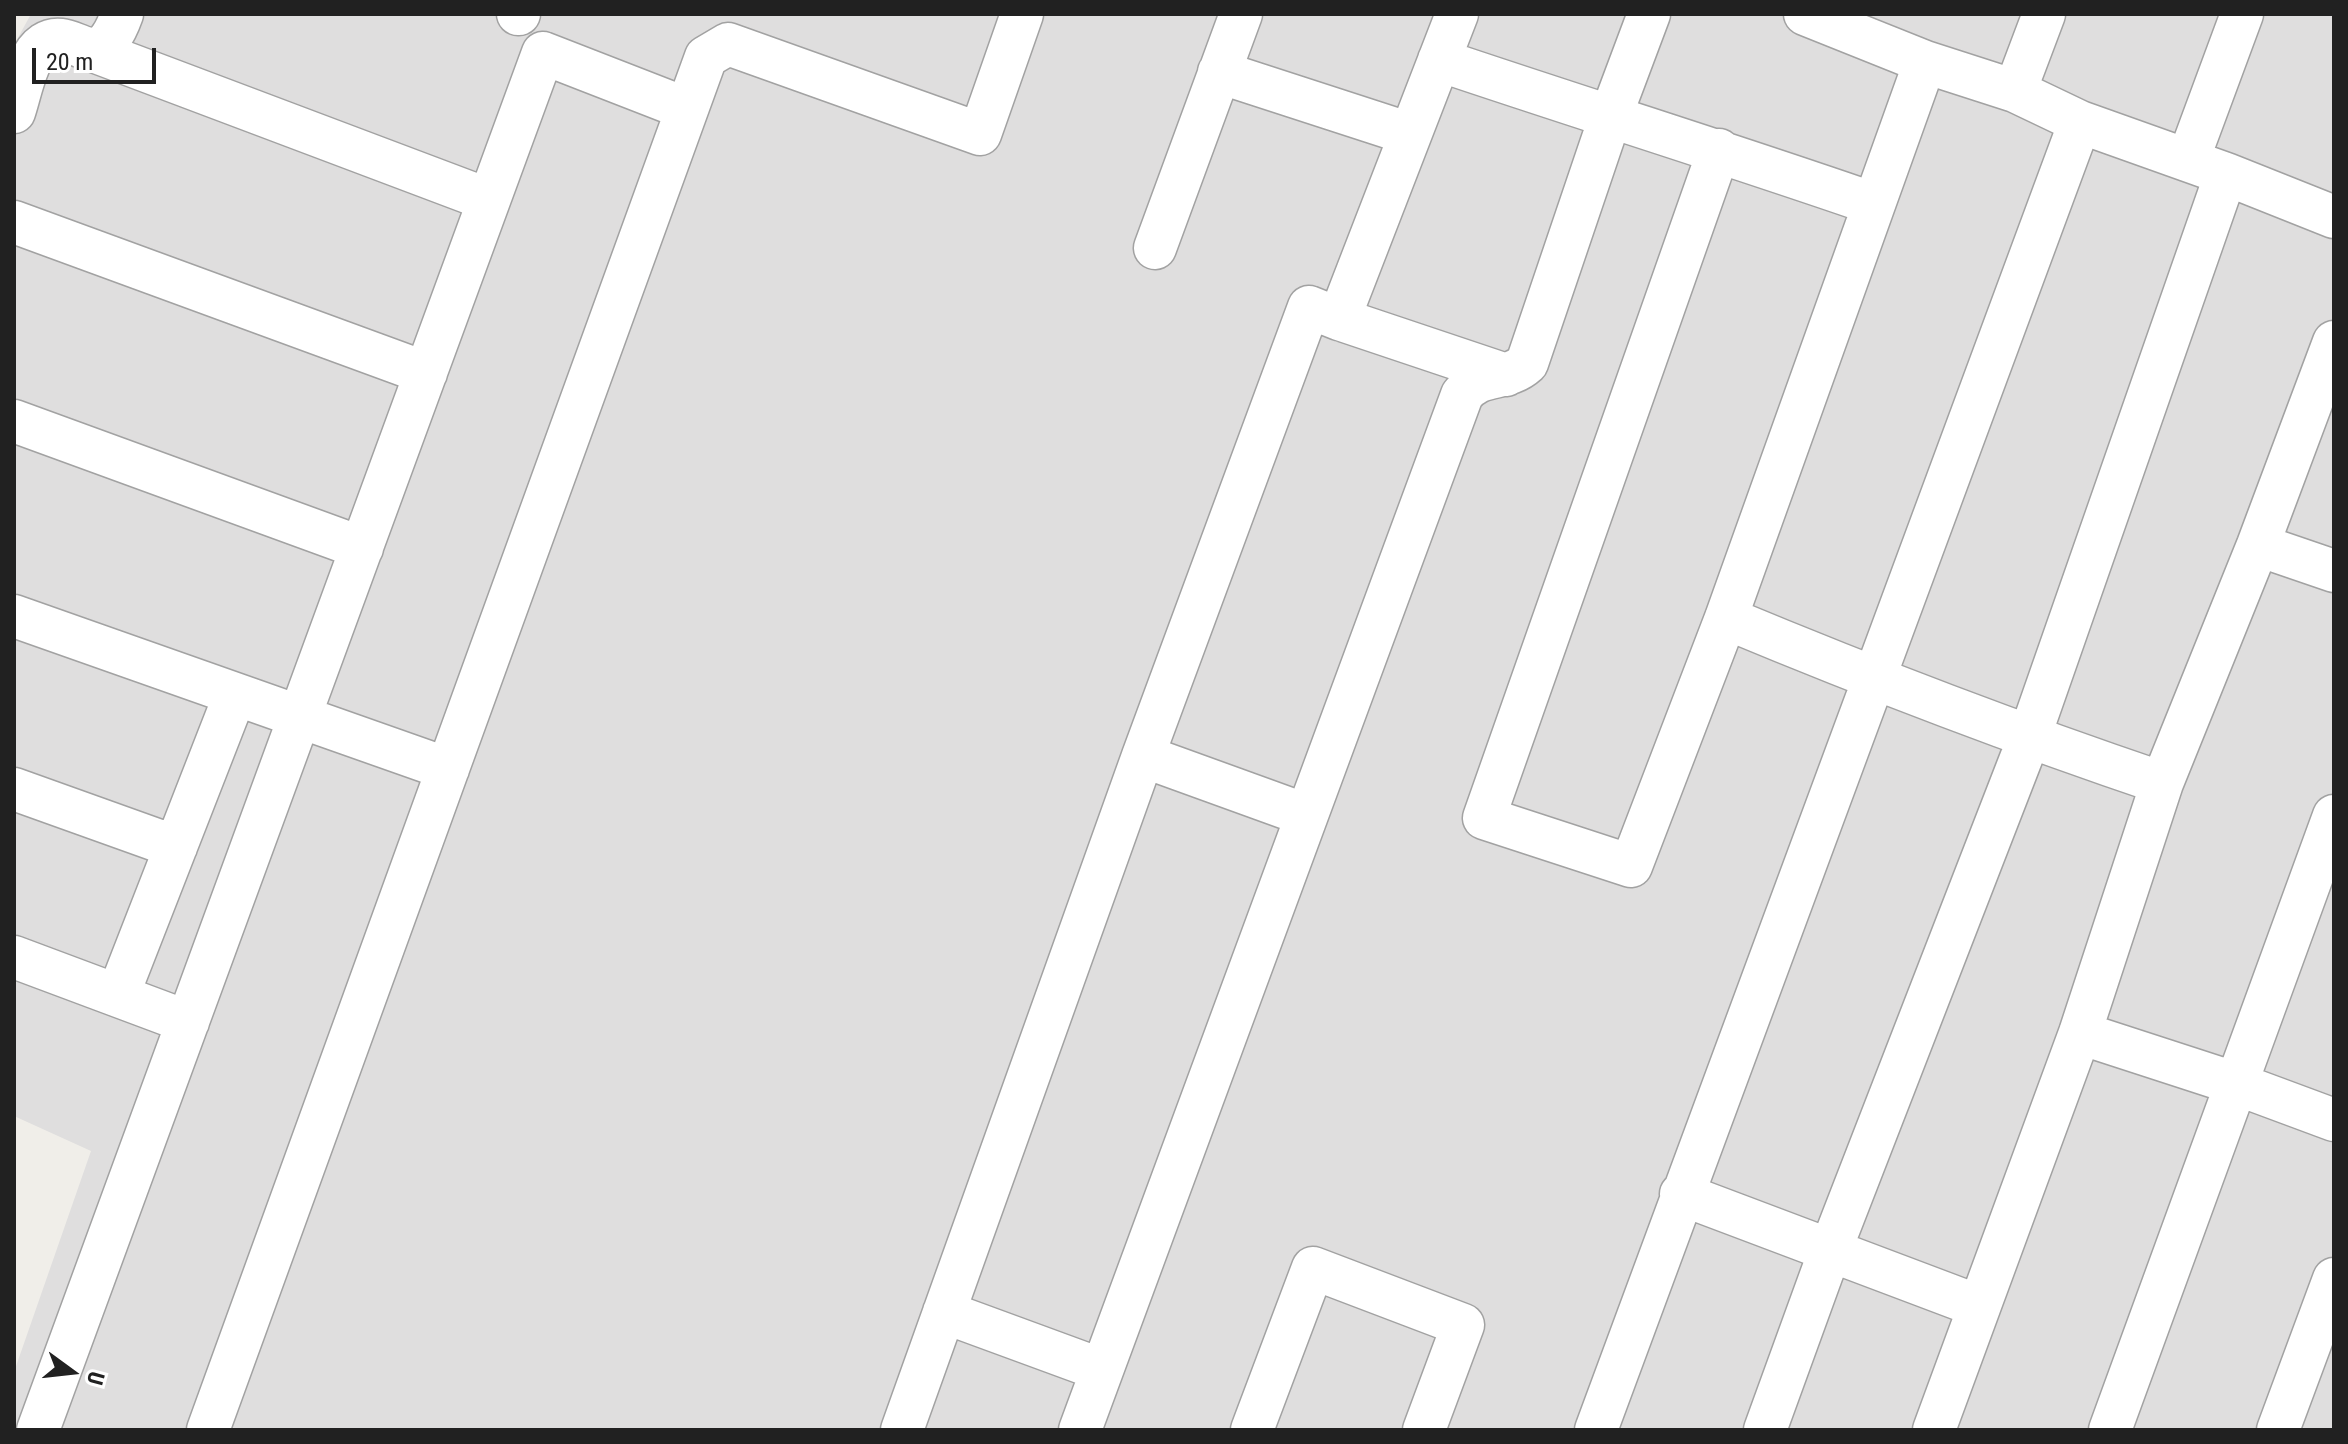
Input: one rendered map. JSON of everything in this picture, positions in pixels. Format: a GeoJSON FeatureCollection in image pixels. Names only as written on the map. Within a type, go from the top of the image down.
{"type":"FeatureCollection","features":[{"type":"Feature","properties":{"kind":"street"},"geometry":{"type":"LineString","coordinates":[[91,50],[109,43],[122,14]]}},
{"type":"Feature","properties":{"kind":"street"},"geometry":{"type":"LineString","coordinates":[[208,1430],[706,57],[728,44],[980,134],[1022,14]]}},
{"type":"Feature","properties":{"kind":"street"},"geometry":{"type":"LineString","coordinates":[[1155,248],[1241,14]]}},
{"type":"Feature","properties":{"kind":"street"},"geometry":{"type":"LineString","coordinates":[[1339,319],[1457,14]]}},
{"type":"Feature","properties":{"kind":"street"},"geometry":{"type":"LineString","coordinates":[[1080,1430],[1462,395],[1478,380],[1516,373],[1527,363],[1610,118],[1649,14]]}},
{"type":"Feature","properties":{"kind":"street"},"geometry":{"type":"LineString","coordinates":[[1805,14],[1850,22],[1925,62],[2015,91],[2080,122],[2226,174],[2334,217]]}},
{"type":"Feature","properties":{"kind":"street"},"geometry":{"type":"LineString","coordinates":[[2015,91],[2044,14]]}},
{"type":"Feature","properties":{"kind":"street"},"geometry":{"type":"LineString","coordinates":[[2188,160],[2242,14]]}},
{"type":"Feature","properties":{"kind":"street"},"geometry":{"type":"LineString","coordinates":[[14,112],[31,62],[44,44],[54,40],[91,50],[489,200]]}},
{"type":"Feature","properties":{"kind":"street"},"geometry":{"type":"LineString","coordinates":[[38,1430],[543,53],[687,109]]}},
{"type":"Feature","properties":{"kind":"street"},"geometry":{"type":"LineString","coordinates":[[1439,60],[1610,118],[1719,150],[1874,204]]}},
{"type":"Feature","properties":{"kind":"street"},"geometry":{"type":"LineString","coordinates":[[1719,150],[1484,818],[1631,866],[1726,618],[1925,62]]}},
{"type":"Feature","properties":{"kind":"street"},"geometry":{"type":"LineString","coordinates":[[1219,72],[1410,134]]}},
{"type":"Feature","properties":{"kind":"street"},"geometry":{"type":"LineString","coordinates":[[1596,1430],[2080,122]]}},
{"type":"Feature","properties":{"kind":"street"},"geometry":{"type":"LineString","coordinates":[[1765,1430],[1830,1251],[2029,738],[2226,174]]}},
{"type":"Feature","properties":{"kind":"street"},"geometry":{"type":"LineString","coordinates":[[14,222],[426,373]]}},
{"type":"Feature","properties":{"kind":"street"},"geometry":{"type":"LineString","coordinates":[[902,1430],[1143,756],[1309,307],[1506,375]]}},
{"type":"Feature","properties":{"kind":"street"},"geometry":{"type":"LineString","coordinates":[[1934,1430],[2080,1033],[2162,783],[2258,545],[2334,342]]}},
{"type":"Feature","properties":{"kind":"street"},"geometry":{"type":"LineString","coordinates":[[14,421],[362,548]]}},
{"type":"Feature","properties":{"kind":"street"},"geometry":{"type":"LineString","coordinates":[[2258,545],[2334,571]]}},
{"type":"Feature","properties":{"kind":"street"},"geometry":{"type":"LineString","coordinates":[[14,616],[448,769]]}},
{"type":"Feature","properties":{"kind":"street"},"geometry":{"type":"LineString","coordinates":[[1726,618],[1875,680],[2029,738],[2162,783]]}},
{"type":"Feature","properties":{"kind":"street"},"geometry":{"type":"LineString","coordinates":[[118,995],[235,695]]}},
{"type":"Feature","properties":{"kind":"street"},"geometry":{"type":"LineString","coordinates":[[1143,756],[1306,815]]}},
{"type":"Feature","properties":{"kind":"street"},"geometry":{"type":"LineString","coordinates":[[14,789],[176,847]]}},
{"type":"Feature","properties":{"kind":"street"},"geometry":{"type":"LineString","coordinates":[[2110,1430],[2334,816]]}},
{"type":"Feature","properties":{"kind":"street"},"geometry":{"type":"LineString","coordinates":[[14,957],[188,1022]]}},
{"type":"Feature","properties":{"kind":"street"},"geometry":{"type":"LineString","coordinates":[[2080,1033],[2237,1084],[2334,1120]]}},
{"type":"Feature","properties":{"kind":"street"},"geometry":{"type":"LineString","coordinates":[[1681,1194],[1978,1306]]}},
{"type":"Feature","properties":{"kind":"street"},"geometry":{"type":"LineString","coordinates":[[1252,1430],[1313,1268],[1463,1325],[1424,1430]]}},
{"type":"Feature","properties":{"kind":"street"},"geometry":{"type":"LineString","coordinates":[[2278,1430],[2334,1279]]}},
{"type":"Feature","properties":{"kind":"street"},"geometry":{"type":"LineString","coordinates":[[944,1312],[1102,1370]]}},
{"type":"Feature","properties":{"kind":"shaded area"},"geometry":{"type":"Polygon","coordinates":[[[31,14],[2334,14],[2334,1430],[14,1430],[14,1372],[91,1151],[14,1116],[14,45],[31,14]]]}}]}
